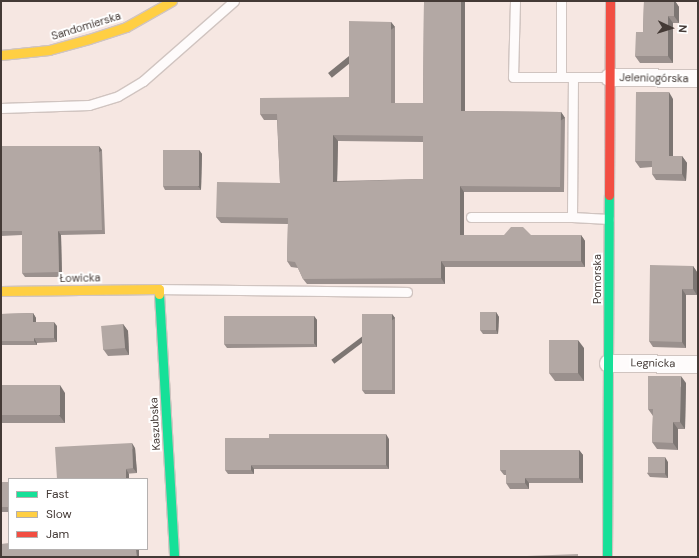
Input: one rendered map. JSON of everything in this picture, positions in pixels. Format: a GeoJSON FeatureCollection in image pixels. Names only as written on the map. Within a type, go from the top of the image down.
{"type":"FeatureCollection","features":[{"type":"Feature","properties":{"kind":"street","name":"Sandomierska"},"geometry":{"type":"LineString","coordinates":[[1,55],[49,50],[126,27],[172,1]]}},
{"type":"Feature","properties":{"kind":"street","name":"Pomorska"},"geometry":{"type":"LineString","coordinates":[[607,557],[610,1]]}},
{"type":"Feature","properties":{"kind":"street","name":"Jeleniogórska"},"geometry":{"type":"LineString","coordinates":[[609,77],[698,78]]}},
{"type":"Feature","properties":{"kind":"street","name":"Łowicka"},"geometry":{"type":"LineString","coordinates":[[1,291],[159,289]]}},
{"type":"Feature","properties":{"kind":"street","name":"Kaszubska"},"geometry":{"type":"LineString","coordinates":[[159,289],[174,557]]}},
{"type":"Feature","properties":{"kind":"street","name":"Legnicka"},"geometry":{"type":"LineString","coordinates":[[608,363],[698,364]]}},
{"type":"Feature","properties":{"kind":"lane"},"geometry":{"type":"LineString","coordinates":[[1,108],[89,105],[118,96],[143,81],[234,1]]}},
{"type":"Feature","properties":{"kind":"lane"},"geometry":{"type":"LineString","coordinates":[[515,1],[514,77],[609,77]]}},
{"type":"Feature","properties":{"kind":"lane"},"geometry":{"type":"LineString","coordinates":[[561,1],[561,77]]}},
{"type":"Feature","properties":{"kind":"lane"},"geometry":{"type":"LineString","coordinates":[[572,217],[573,77]]}},
{"type":"Feature","properties":{"kind":"lane"},"geometry":{"type":"LineString","coordinates":[[471,218],[572,217],[609,219]]}},
{"type":"Feature","properties":{"kind":"lane"},"geometry":{"type":"LineString","coordinates":[[159,289],[407,292]]}},
{"type":"Feature","properties":{"kind":"building"},"geometry":{"type":"Polygon","coordinates":[[[424,1],[461,1],[461,111],[561,112],[560,187],[460,186],[460,235],[504,235],[511,227],[523,227],[531,235],[581,235],[581,261],[441,261],[441,278],[303,279],[295,262],[287,261],[288,218],[216,217],[217,182],[280,183],[277,114],[260,114],[260,98],[349,97],[349,21],[391,22],[391,103],[423,103],[424,1]],[[333,135],[333,182],[423,179],[423,136],[333,135]]]}},
{"type":"Feature","properties":{"kind":"building"},"geometry":{"type":"Polygon","coordinates":[[[644,1],[674,1],[674,16],[668,16],[668,56],[635,56],[636,32],[643,32],[644,1]]]}},
{"type":"Feature","properties":{"kind":"building"},"geometry":{"type":"Polygon","coordinates":[[[636,92],[669,92],[669,156],[682,156],[682,174],[652,174],[652,161],[635,161],[636,92]]]}},
{"type":"Feature","properties":{"kind":"building"},"geometry":{"type":"Polygon","coordinates":[[[1,146],[99,146],[102,230],[58,231],[59,272],[22,273],[22,231],[1,231],[1,146]]]}},
{"type":"Feature","properties":{"kind":"building"},"geometry":{"type":"Polygon","coordinates":[[[163,150],[199,150],[199,186],[163,186],[163,150]]]}},
{"type":"Feature","properties":{"kind":"building"},"geometry":{"type":"Polygon","coordinates":[[[650,265],[693,266],[693,289],[682,289],[682,342],[649,341],[650,265]]]}},
{"type":"Feature","properties":{"kind":"building"},"geometry":{"type":"Polygon","coordinates":[[[480,312],[496,312],[496,330],[480,330],[480,312]]]}},
{"type":"Feature","properties":{"kind":"building"},"geometry":{"type":"Polygon","coordinates":[[[33,313],[33,322],[54,322],[54,338],[34,338],[34,341],[1,341],[1,314],[33,313]]]}},
{"type":"Feature","properties":{"kind":"building"},"geometry":{"type":"Polygon","coordinates":[[[362,314],[392,314],[392,390],[362,390],[362,314]]]}},
{"type":"Feature","properties":{"kind":"building"},"geometry":{"type":"Polygon","coordinates":[[[224,316],[314,316],[314,344],[224,344],[224,316]]]}},
{"type":"Feature","properties":{"kind":"building"},"geometry":{"type":"Polygon","coordinates":[[[123,324],[125,348],[103,350],[101,326],[123,324]]]}},
{"type":"Feature","properties":{"kind":"building"},"geometry":{"type":"Polygon","coordinates":[[[549,340],[578,340],[578,373],[549,373],[549,340]]]}},
{"type":"Feature","properties":{"kind":"building"},"geometry":{"type":"Polygon","coordinates":[[[648,376],[681,376],[680,422],[673,422],[673,443],[652,442],[653,409],[648,409],[648,376]]]}},
{"type":"Feature","properties":{"kind":"building"},"geometry":{"type":"Polygon","coordinates":[[[1,385],[60,385],[60,415],[1,415],[1,385]]]}},
{"type":"Feature","properties":{"kind":"building"},"geometry":{"type":"Polygon","coordinates":[[[269,434],[386,434],[386,465],[251,465],[251,470],[225,470],[225,438],[269,438],[269,434]]]}},
{"type":"Feature","properties":{"kind":"building"},"geometry":{"type":"Polygon","coordinates":[[[132,443],[133,468],[126,469],[126,478],[57,478],[55,447],[132,443]]]}},
{"type":"Feature","properties":{"kind":"building"},"geometry":{"type":"Polygon","coordinates":[[[500,450],[579,450],[579,478],[525,478],[525,483],[506,483],[506,470],[500,470],[500,450]]]}},
{"type":"Feature","properties":{"kind":"building"},"geometry":{"type":"Polygon","coordinates":[[[648,457],[665,457],[665,473],[648,473],[648,457]]]}},
{"type":"Feature","properties":{"kind":"building"},"geometry":{"type":"Polygon","coordinates":[[[1,482],[8,482],[8,507],[1,507],[1,482]]]}},
{"type":"Feature","properties":{"kind":"building"},"geometry":{"type":"Polygon","coordinates":[[[8,543],[8,550],[136,550],[137,557],[1,557],[1,544],[8,543]]]}},
{"type":"Feature","properties":{"kind":"building"},"geometry":{"type":"Polygon","coordinates":[[[578,554],[578,557],[503,557],[578,554]]]}},
{"type":"Feature","properties":{"kind":"traffic: fast"},"geometry":{"type":"LineString","coordinates":[[607,557],[609,195]]}},
{"type":"Feature","properties":{"kind":"traffic: fast"},"geometry":{"type":"LineString","coordinates":[[159,294],[174,557]]}},
{"type":"Feature","properties":{"kind":"traffic: slow"},"geometry":{"type":"LineString","coordinates":[[1,55],[49,50],[89,39],[126,27],[172,1]]}},
{"type":"Feature","properties":{"kind":"traffic: slow"},"geometry":{"type":"LineString","coordinates":[[1,291],[159,289],[159,294]]}},
{"type":"Feature","properties":{"kind":"traffic: jam"},"geometry":{"type":"LineString","coordinates":[[609,195],[610,1]]}}]}
